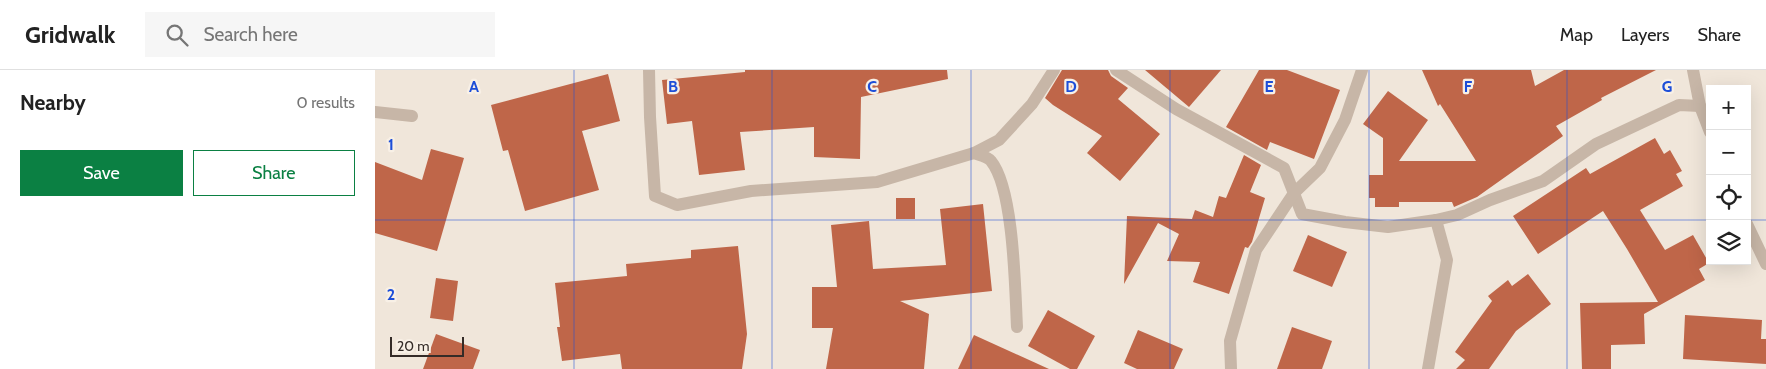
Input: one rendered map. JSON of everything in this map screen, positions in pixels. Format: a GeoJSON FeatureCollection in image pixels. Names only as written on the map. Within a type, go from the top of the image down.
{"type":"FeatureCollection","features":[{"type":"Feature","properties":{"kind":"street"},"geometry":{"type":"LineString","coordinates":[[649,70],[655,196],[677,205],[751,191],[877,182],[974,153],[999,140],[1032,104],[1054,70]]}},
{"type":"Feature","properties":{"kind":"street"},"geometry":{"type":"LineString","coordinates":[[1116,70],[1176,109],[1284,168],[1302,214],[1388,227],[1457,215],[1490,200],[1543,181],[1595,144],[1679,105],[1700,106]]}},
{"type":"Feature","properties":{"kind":"street"},"geometry":{"type":"LineString","coordinates":[[1231,369],[1230,341],[1256,250],[1294,193],[1321,168],[1345,120],[1362,70]]}},
{"type":"Feature","properties":{"kind":"street"},"geometry":{"type":"LineString","coordinates":[[1693,70],[1700,106],[1709,130]]}},
{"type":"Feature","properties":{"kind":"street"},"geometry":{"type":"LineString","coordinates":[[375,112],[411,116]]}},
{"type":"Feature","properties":{"kind":"street"},"geometry":{"type":"LineString","coordinates":[[974,153],[990,160],[1002,182],[1008,209],[1012,247],[1017,327]]}},
{"type":"Feature","properties":{"kind":"street"},"geometry":{"type":"LineString","coordinates":[[1428,369],[1447,260],[1436,220]]}},
{"type":"Feature","properties":{"kind":"street"},"geometry":{"type":"LineString","coordinates":[[1751,232],[1766,264]]}},
{"type":"Feature","properties":{"kind":"building"},"geometry":{"type":"Polygon","coordinates":[[[745,70],[947,70],[948,79],[861,97],[860,159],[814,157],[814,127],[740,132],[745,170],[699,175],[692,121],[667,124],[662,80],[745,72],[745,70]]]}},
{"type":"Feature","properties":{"kind":"building"},"geometry":{"type":"Polygon","coordinates":[[[1062,70],[1108,70],[1111,76],[1128,88],[1118,99],[1160,134],[1120,181],[1087,153],[1102,136],[1045,98],[1062,70]]]}},
{"type":"Feature","properties":{"kind":"building"},"geometry":{"type":"Polygon","coordinates":[[[1145,70],[1221,70],[1189,107],[1145,70]]]}},
{"type":"Feature","properties":{"kind":"building"},"geometry":{"type":"Polygon","coordinates":[[[1259,70],[1287,70],[1340,90],[1314,159],[1270,142],[1267,150],[1226,127],[1259,70]]]}},
{"type":"Feature","properties":{"kind":"building"},"geometry":{"type":"Polygon","coordinates":[[[1422,70],[1531,70],[1535,86],[1564,70],[1656,70],[1601,98],[1602,100],[1556,126],[1563,136],[1477,197],[1454,207],[1452,202],[1399,202],[1399,207],[1375,207],[1375,198],[1369,198],[1369,175],[1383,175],[1383,138],[1363,124],[1388,91],[1428,120],[1399,161],[1476,161],[1440,104],[1438,106],[1422,70]]]}},
{"type":"Feature","properties":{"kind":"building"},"geometry":{"type":"Polygon","coordinates":[[[608,74],[620,121],[582,131],[599,190],[525,211],[508,150],[503,151],[491,105],[608,74]]]}},
{"type":"Feature","properties":{"kind":"building"},"geometry":{"type":"Polygon","coordinates":[[[1655,138],[1664,154],[1670,150],[1682,171],[1676,174],[1683,186],[1640,210],[1665,250],[1693,235],[1706,258],[1706,265],[1699,269],[1705,280],[1644,314],[1645,344],[1611,345],[1611,369],[1582,369],[1580,303],[1658,302],[1603,211],[1538,254],[1513,216],[1586,168],[1590,174],[1655,138]]]}},
{"type":"Feature","properties":{"kind":"building"},"geometry":{"type":"Polygon","coordinates":[[[431,149],[464,158],[437,251],[375,233],[375,162],[422,180],[431,149]]]}},
{"type":"Feature","properties":{"kind":"building"},"geometry":{"type":"Polygon","coordinates":[[[1244,155],[1261,165],[1250,192],[1265,198],[1252,242],[1248,248],[1245,247],[1229,294],[1193,282],[1200,262],[1167,261],[1179,234],[1158,223],[1124,284],[1127,216],[1192,219],[1195,210],[1213,217],[1219,196],[1226,198],[1244,155]]]}},
{"type":"Feature","properties":{"kind":"building"},"geometry":{"type":"Polygon","coordinates":[[[896,198],[915,198],[915,219],[896,219],[896,198]]]}},
{"type":"Feature","properties":{"kind":"building"},"geometry":{"type":"Polygon","coordinates":[[[983,204],[992,291],[900,301],[929,314],[924,369],[826,369],[833,328],[812,328],[812,287],[837,287],[831,225],[869,221],[873,269],[946,265],[940,209],[983,204]]]}},
{"type":"Feature","properties":{"kind":"building"},"geometry":{"type":"Polygon","coordinates":[[[1308,235],[1347,252],[1332,287],[1293,271],[1308,235]]]}},
{"type":"Feature","properties":{"kind":"building"},"geometry":{"type":"Polygon","coordinates":[[[738,246],[747,334],[742,369],[622,369],[620,354],[562,361],[557,327],[560,327],[555,283],[627,276],[626,264],[691,258],[691,250],[738,246]]]}},
{"type":"Feature","properties":{"kind":"building"},"geometry":{"type":"Polygon","coordinates":[[[1528,274],[1551,304],[1516,331],[1489,369],[1456,369],[1465,360],[1455,352],[1492,301],[1488,296],[1508,280],[1512,286],[1528,274]]]}},
{"type":"Feature","properties":{"kind":"building"},"geometry":{"type":"Polygon","coordinates":[[[436,278],[458,281],[453,321],[430,318],[436,278]]]}},
{"type":"Feature","properties":{"kind":"building"},"geometry":{"type":"Polygon","coordinates":[[[1048,310],[1095,336],[1077,369],[1070,369],[1028,346],[1048,310]]]}},
{"type":"Feature","properties":{"kind":"building"},"geometry":{"type":"Polygon","coordinates":[[[1685,315],[1762,320],[1761,339],[1766,339],[1766,364],[1683,359],[1685,315]]]}},
{"type":"Feature","properties":{"kind":"building"},"geometry":{"type":"Polygon","coordinates":[[[1292,327],[1332,341],[1322,369],[1277,369],[1292,327]]]}},
{"type":"Feature","properties":{"kind":"building"},"geometry":{"type":"Polygon","coordinates":[[[1138,330],[1183,349],[1174,369],[1137,369],[1124,363],[1138,330]]]}},
{"type":"Feature","properties":{"kind":"building"},"geometry":{"type":"Polygon","coordinates":[[[436,334],[480,350],[473,369],[423,369],[436,334]]]}},
{"type":"Feature","properties":{"kind":"building"},"geometry":{"type":"Polygon","coordinates":[[[974,335],[1049,369],[958,369],[974,335]]]}}]}
